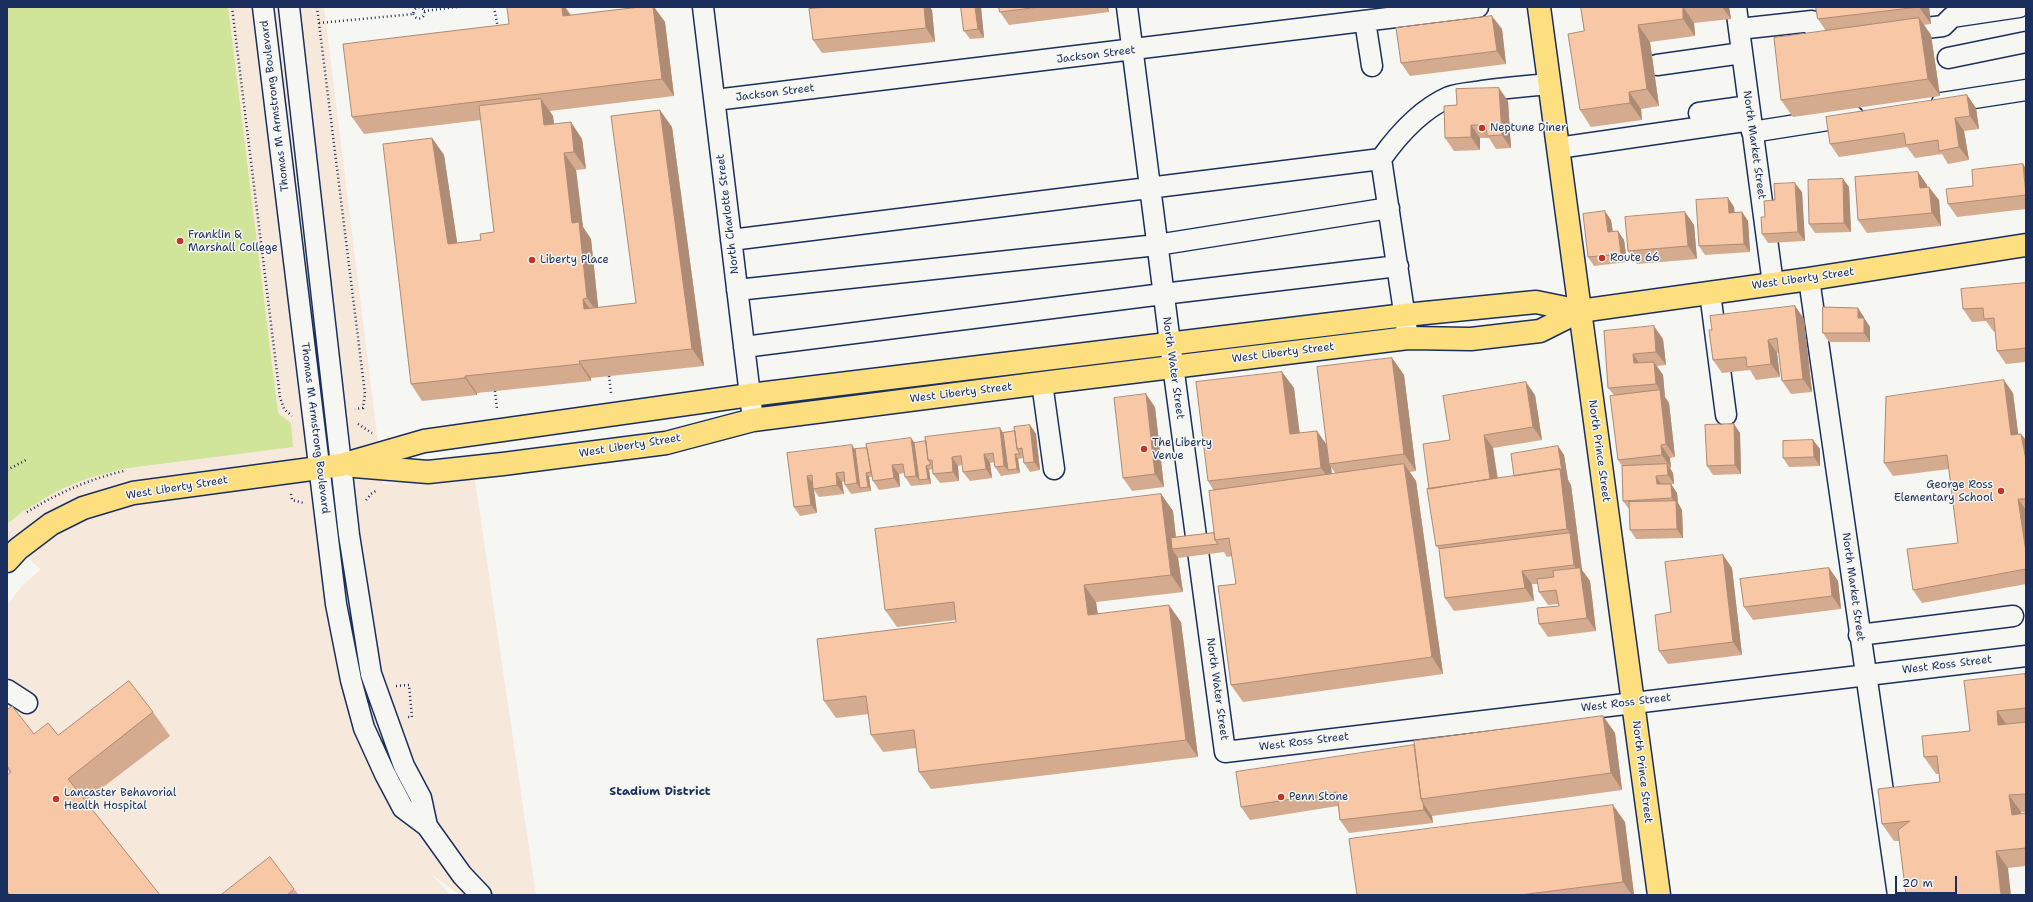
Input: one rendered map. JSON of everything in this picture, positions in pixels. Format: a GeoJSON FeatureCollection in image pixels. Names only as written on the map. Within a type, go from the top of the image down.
{"type":"FeatureCollection","features":[{"type":"Feature","properties":{"kind":"main road","name":"North Prince Street"},"geometry":{"type":"LineString","coordinates":[[1540,7],[1659,895]]}},
{"type":"Feature","properties":{"kind":"main road","name":"West Liberty Street"},"geometry":{"type":"LineString","coordinates":[[331,467],[428,472],[666,443],[753,420],[1042,383],[1408,338],[1470,340],[1540,331],[1580,311],[1809,279],[2026,246]]}},
{"type":"Feature","properties":{"kind":"main road","name":"West Liberty Street"},"geometry":{"type":"LineString","coordinates":[[7,561],[18,550],[51,524],[83,508],[133,493],[331,467],[424,441],[750,395],[1405,315],[1536,302],[1580,311]]}},
{"type":"Feature","properties":{"kind":"street","name":"Thomas M Armstrong Boulevard"},"geometry":{"type":"LineString","coordinates":[[263,7],[331,467],[352,549],[371,674],[404,766],[421,798],[427,826],[462,875],[480,895]]}},
{"type":"Feature","properties":{"kind":"street","name":"Thomas M Armstrong Boulevard"},"geometry":{"type":"LineString","coordinates":[[289,7],[331,467]]}},
{"type":"Feature","properties":{"kind":"street","name":"North Charlotte Street"},"geometry":{"type":"LineString","coordinates":[[703,7],[753,420]]}},
{"type":"Feature","properties":{"kind":"street","name":"North Water Street"},"geometry":{"type":"LineString","coordinates":[[1127,7],[1163,294],[1226,752]]}},
{"type":"Feature","properties":{"kind":"street","name":"Jackson Street"},"geometry":{"type":"LineString","coordinates":[[715,100],[1132,50],[1344,15],[1365,21],[1478,7]]}},
{"type":"Feature","properties":{"kind":"street","name":"North Market Street"},"geometry":{"type":"LineString","coordinates":[[1736,7],[1773,284]]}},
{"type":"Feature","properties":{"kind":"street"},"geometry":{"type":"LineString","coordinates":[[1881,34],[1942,26],[1952,17],[2019,7]]}},
{"type":"Feature","properties":{"kind":"street"},"geometry":{"type":"LineString","coordinates":[[1365,21],[1372,66]]}},
{"type":"Feature","properties":{"kind":"street"},"geometry":{"type":"LineString","coordinates":[[1739,29],[1812,21],[1819,41],[1858,36]]}},
{"type":"Feature","properties":{"kind":"street"},"geometry":{"type":"LineString","coordinates":[[1948,58],[2026,42]]}},
{"type":"Feature","properties":{"kind":"street"},"geometry":{"type":"LineString","coordinates":[[1657,65],[1742,54]]}},
{"type":"Feature","properties":{"kind":"street"},"geometry":{"type":"LineString","coordinates":[[731,240],[1381,159],[1398,137],[1429,110],[1450,97],[1496,89],[1550,84]]}},
{"type":"Feature","properties":{"kind":"street"},"geometry":{"type":"LineString","coordinates":[[1924,105],[2026,90]]}},
{"type":"Feature","properties":{"kind":"street"},"geometry":{"type":"LineString","coordinates":[[1557,141],[1751,119],[1870,114]]}},
{"type":"Feature","properties":{"kind":"street"},"geometry":{"type":"LineString","coordinates":[[1381,159],[1408,338]]}},
{"type":"Feature","properties":{"kind":"street"},"geometry":{"type":"LineString","coordinates":[[738,290],[1157,245],[1389,208]]}},
{"type":"Feature","properties":{"kind":"street"},"geometry":{"type":"LineString","coordinates":[[744,347],[1398,266]]}},
{"type":"Feature","properties":{"kind":"street","name":"North Market Street"},"geometry":{"type":"LineString","coordinates":[[1809,279],[1859,635],[1898,895]]}},
{"type":"Feature","properties":{"kind":"street"},"geometry":{"type":"LineString","coordinates":[[1710,293],[1726,414]]}},
{"type":"Feature","properties":{"kind":"street"},"geometry":{"type":"LineString","coordinates":[[1042,383],[1054,469]]}},
{"type":"Feature","properties":{"kind":"street"},"geometry":{"type":"LineString","coordinates":[[1859,635],[2013,616]]}},
{"type":"Feature","properties":{"kind":"street","name":"West Ross Street"},"geometry":{"type":"LineString","coordinates":[[1226,752],[2026,656]]}},
{"type":"Feature","properties":{"kind":"street"},"geometry":{"type":"LineString","coordinates":[[7,690],[27,703]]}},
{"type":"Feature","properties":{"kind":"path"},"geometry":{"type":"LineString","coordinates":[[232,7],[280,397],[284,409],[296,420]]}},
{"type":"Feature","properties":{"kind":"path"},"geometry":{"type":"LineString","coordinates":[[414,14],[414,10],[418,7],[424,11],[457,7]]}},
{"type":"Feature","properties":{"kind":"path"},"geometry":{"type":"LineString","coordinates":[[494,7],[498,34]]}},
{"type":"Feature","properties":{"kind":"path"},"geometry":{"type":"LineString","coordinates":[[319,23],[414,14],[420,18],[424,14],[424,11]]}},
{"type":"Feature","properties":{"kind":"path"},"geometry":{"type":"LineString","coordinates":[[7,470],[26,460]]}},
{"type":"Feature","properties":{"kind":"path"},"geometry":{"type":"LineString","coordinates":[[288,473],[292,500],[304,503],[308,508]]}},
{"type":"Feature","properties":{"kind":"shaded area","name":"Franklin & Marshall College"},"geometry":{"type":"Polygon","coordinates":[[[7,7],[324,7],[383,484],[474,474],[536,895],[460,895],[431,874],[450,895],[7,895],[7,605],[22,586],[41,569],[7,541],[7,7]]]}},
{"type":"Feature","properties":{"kind":"green space"},"geometry":{"type":"Polygon","coordinates":[[[7,7],[228,7],[278,413],[291,423],[293,447],[128,468],[88,478],[57,491],[22,512],[7,524],[7,7]]]}},
{"type":"Feature","properties":{"kind":"building"},"geometry":{"type":"Polygon","coordinates":[[[562,7],[563,16],[640,7],[653,7],[662,79],[352,117],[343,44],[509,24],[507,8],[562,7]]]}},
{"type":"Feature","properties":{"kind":"building"},"geometry":{"type":"Polygon","coordinates":[[[827,7],[924,7],[926,28],[813,40],[809,9],[827,7]]]}},
{"type":"Feature","properties":{"kind":"building"},"geometry":{"type":"Polygon","coordinates":[[[961,7],[975,7],[978,29],[964,31],[961,7]]]}},
{"type":"Feature","properties":{"kind":"building"},"geometry":{"type":"Polygon","coordinates":[[[999,7],[1039,7],[1000,12],[999,7]]]}},
{"type":"Feature","properties":{"kind":"building"},"geometry":{"type":"Polygon","coordinates":[[[1581,7],[1683,7],[1683,19],[1638,25],[1647,89],[1629,92],[1630,103],[1580,110],[1568,34],[1584,31],[1581,7]]]}},
{"type":"Feature","properties":{"kind":"building"},"geometry":{"type":"Polygon","coordinates":[[[1816,7],[1919,7],[1818,19],[1816,7]]]}},
{"type":"Feature","properties":{"kind":"building"},"geometry":{"type":"Polygon","coordinates":[[[1492,16],[1497,51],[1401,63],[1396,28],[1492,16]]]}},
{"type":"Feature","properties":{"kind":"building"},"geometry":{"type":"Polygon","coordinates":[[[1919,18],[1928,79],[1781,100],[1774,38],[1919,18]]]}},
{"type":"Feature","properties":{"kind":"building"},"geometry":{"type":"Polygon","coordinates":[[[1499,88],[1502,135],[1487,136],[1486,125],[1471,125],[1471,137],[1445,138],[1444,106],[1457,105],[1456,89],[1499,88]]]}},
{"type":"Feature","properties":{"kind":"building"},"geometry":{"type":"Polygon","coordinates":[[[1967,95],[1970,116],[1955,118],[1959,147],[1939,151],[1938,140],[1906,145],[1904,133],[1830,144],[1826,117],[1967,95]]]}},
{"type":"Feature","properties":{"kind":"building","name":"Liberty Place"},"geometry":{"type":"Polygon","coordinates":[[[541,99],[544,125],[571,122],[574,152],[564,153],[572,223],[579,222],[587,298],[583,299],[584,309],[636,303],[611,116],[660,110],[692,349],[579,361],[580,364],[465,376],[465,378],[411,384],[383,144],[432,138],[448,244],[481,240],[480,234],[494,232],[479,106],[541,99]]]}},
{"type":"Feature","properties":{"kind":"building"},"geometry":{"type":"Polygon","coordinates":[[[2023,164],[2026,195],[1948,204],[1946,189],[1973,186],[1972,170],[2023,164]]]}},
{"type":"Feature","properties":{"kind":"building"},"geometry":{"type":"Polygon","coordinates":[[[1918,172],[1920,188],[1929,187],[1932,213],[1858,220],[1855,177],[1918,172]]]}},
{"type":"Feature","properties":{"kind":"building"},"geometry":{"type":"Polygon","coordinates":[[[1843,179],[1844,223],[1809,224],[1808,180],[1843,179]]]}},
{"type":"Feature","properties":{"kind":"building"},"geometry":{"type":"Polygon","coordinates":[[[1795,183],[1798,232],[1762,234],[1761,217],[1765,217],[1764,201],[1775,200],[1774,184],[1795,183]]]}},
{"type":"Feature","properties":{"kind":"building"},"geometry":{"type":"Polygon","coordinates":[[[1728,198],[1729,213],[1742,212],[1744,244],[1699,246],[1696,200],[1728,198]]]}},
{"type":"Feature","properties":{"kind":"building"},"geometry":{"type":"Polygon","coordinates":[[[1605,211],[1608,232],[1618,231],[1621,254],[1588,257],[1583,214],[1605,211]]]}},
{"type":"Feature","properties":{"kind":"building"},"geometry":{"type":"Polygon","coordinates":[[[1685,212],[1688,246],[1628,251],[1625,217],[1685,212]]]}},
{"type":"Feature","properties":{"kind":"building"},"geometry":{"type":"Polygon","coordinates":[[[2026,283],[2026,348],[1997,351],[1994,318],[1984,319],[1983,308],[1963,309],[1961,289],[2026,283]]]}},
{"type":"Feature","properties":{"kind":"building"},"geometry":{"type":"Polygon","coordinates":[[[1795,306],[1803,379],[1782,381],[1777,338],[1768,340],[1771,364],[1747,367],[1746,357],[1713,360],[1709,330],[1712,330],[1710,316],[1795,306]]]}},
{"type":"Feature","properties":{"kind":"building"},"geometry":{"type":"Polygon","coordinates":[[[1823,307],[1858,308],[1858,318],[1864,318],[1864,333],[1823,333],[1823,307]]]}},
{"type":"Feature","properties":{"kind":"building"},"geometry":{"type":"Polygon","coordinates":[[[1654,326],[1656,352],[1633,354],[1634,363],[1654,362],[1656,384],[1608,388],[1604,331],[1654,326]]]}},
{"type":"Feature","properties":{"kind":"building"},"geometry":{"type":"Polygon","coordinates":[[[1392,358],[1404,454],[1329,464],[1317,367],[1392,358]]]}},
{"type":"Feature","properties":{"kind":"building"},"geometry":{"type":"Polygon","coordinates":[[[1282,372],[1290,434],[1317,431],[1321,468],[1208,481],[1196,382],[1282,372]]]}},
{"type":"Feature","properties":{"kind":"building"},"geometry":{"type":"Polygon","coordinates":[[[2004,380],[2011,435],[2021,434],[2026,460],[2026,499],[2018,499],[2026,552],[2026,569],[1913,590],[1907,549],[1958,543],[1947,455],[1884,463],[1886,397],[2004,380]]]}},
{"type":"Feature","properties":{"kind":"building"},"geometry":{"type":"Polygon","coordinates":[[[1526,382],[1533,427],[1484,435],[1490,479],[1429,489],[1423,444],[1450,440],[1443,396],[1526,382]]]}},
{"type":"Feature","properties":{"kind":"building"},"geometry":{"type":"Polygon","coordinates":[[[1660,390],[1666,444],[1661,445],[1662,455],[1618,460],[1610,396],[1660,390]]]}},
{"type":"Feature","properties":{"kind":"building","name":"The Liberty Venue"},"geometry":{"type":"Polygon","coordinates":[[[1146,394],[1155,474],[1123,478],[1114,398],[1146,394]]]}},
{"type":"Feature","properties":{"kind":"building"},"geometry":{"type":"Polygon","coordinates":[[[1734,424],[1735,465],[1707,466],[1705,425],[1734,424]]]}},
{"type":"Feature","properties":{"kind":"building"},"geometry":{"type":"Polygon","coordinates":[[[1030,425],[1034,462],[1024,463],[1022,448],[1017,449],[1014,427],[1030,425]]]}},
{"type":"Feature","properties":{"kind":"building"},"geometry":{"type":"Polygon","coordinates":[[[1000,428],[1004,466],[995,467],[993,453],[984,454],[986,469],[963,472],[961,456],[958,456],[952,457],[953,472],[933,474],[932,460],[928,460],[925,437],[1000,428]]]}},
{"type":"Feature","properties":{"kind":"building"},"geometry":{"type":"Polygon","coordinates":[[[1015,431],[1017,449],[1020,454],[1015,454],[1017,469],[1008,470],[1003,433],[1015,431]]]}},
{"type":"Feature","properties":{"kind":"building"},"geometry":{"type":"Polygon","coordinates":[[[911,438],[916,476],[905,477],[903,464],[892,465],[894,478],[873,481],[866,444],[911,438]]]}},
{"type":"Feature","properties":{"kind":"building"},"geometry":{"type":"Polygon","coordinates":[[[1813,440],[1814,457],[1783,458],[1783,441],[1813,440]]]}},
{"type":"Feature","properties":{"kind":"building"},"geometry":{"type":"Polygon","coordinates":[[[926,441],[928,460],[931,464],[926,466],[928,479],[919,480],[914,443],[926,441]]]}},
{"type":"Feature","properties":{"kind":"building"},"geometry":{"type":"Polygon","coordinates":[[[852,445],[857,483],[845,485],[844,472],[836,473],[837,485],[813,489],[812,475],[807,476],[811,505],[794,507],[787,453],[852,445]]]}},
{"type":"Feature","properties":{"kind":"building"},"geometry":{"type":"Polygon","coordinates":[[[1558,446],[1562,471],[1560,469],[1514,476],[1511,454],[1558,446]]]}},
{"type":"Feature","properties":{"kind":"building"},"geometry":{"type":"Polygon","coordinates":[[[867,448],[871,472],[866,473],[868,487],[860,488],[855,449],[867,448]]]}},
{"type":"Feature","properties":{"kind":"building"},"geometry":{"type":"Polygon","coordinates":[[[1404,464],[1432,657],[1231,685],[1218,586],[1236,584],[1229,538],[1215,540],[1209,491],[1404,464]]]}},
{"type":"Feature","properties":{"kind":"building"},"geometry":{"type":"Polygon","coordinates":[[[1667,464],[1668,475],[1656,476],[1657,484],[1671,484],[1672,498],[1623,501],[1622,466],[1667,464]]]}},
{"type":"Feature","properties":{"kind":"building"},"geometry":{"type":"Polygon","coordinates":[[[1560,469],[1567,529],[1436,546],[1427,489],[1560,469]]]}},
{"type":"Feature","properties":{"kind":"building"},"geometry":{"type":"Polygon","coordinates":[[[1161,494],[1171,575],[1084,585],[1088,615],[1169,605],[1186,740],[919,772],[914,730],[871,735],[866,696],[824,701],[817,639],[956,622],[954,602],[885,610],[875,529],[1161,494]]]}},
{"type":"Feature","properties":{"kind":"building"},"geometry":{"type":"Polygon","coordinates":[[[1676,501],[1677,529],[1630,530],[1629,502],[1676,501]]]}},
{"type":"Feature","properties":{"kind":"building"},"geometry":{"type":"Polygon","coordinates":[[[1214,533],[1215,540],[1218,544],[1172,549],[1171,538],[1214,533]]]}},
{"type":"Feature","properties":{"kind":"building"},"geometry":{"type":"Polygon","coordinates":[[[1570,533],[1574,565],[1522,571],[1525,588],[1445,598],[1439,549],[1570,533]]]}},
{"type":"Feature","properties":{"kind":"building"},"geometry":{"type":"Polygon","coordinates":[[[1723,555],[1733,642],[1659,651],[1655,615],[1671,612],[1665,562],[1723,555]]]}},
{"type":"Feature","properties":{"kind":"building"},"geometry":{"type":"Polygon","coordinates":[[[1580,568],[1587,618],[1539,624],[1537,608],[1559,606],[1556,590],[1539,592],[1537,579],[1554,577],[1553,571],[1580,568]]]}},
{"type":"Feature","properties":{"kind":"building"},"geometry":{"type":"Polygon","coordinates":[[[1829,568],[1832,596],[1744,607],[1740,579],[1829,568]]]}},
{"type":"Feature","properties":{"kind":"building"},"geometry":{"type":"Polygon","coordinates":[[[2025,674],[2026,708],[1997,711],[1998,725],[2026,722],[2026,794],[2009,795],[2012,815],[2026,813],[2026,848],[1996,851],[2001,895],[1906,895],[1898,830],[1910,821],[1882,824],[1878,789],[1940,782],[1937,756],[1924,757],[1922,736],[1970,731],[1964,681],[2025,674]]]}},
{"type":"Feature","properties":{"kind":"building","name":"Lancaster Behavorial Health Hospital"},"geometry":{"type":"Polygon","coordinates":[[[129,681],[153,712],[68,779],[160,895],[10,895],[7,891],[7,775],[11,772],[7,766],[7,710],[12,706],[34,734],[48,723],[58,735],[129,681]]]}},
{"type":"Feature","properties":{"kind":"building"},"geometry":{"type":"Polygon","coordinates":[[[1603,716],[1611,773],[1421,799],[1414,741],[1603,716]]]}},
{"type":"Feature","properties":{"kind":"building"},"geometry":{"type":"Polygon","coordinates":[[[1414,745],[1421,799],[1424,810],[1340,820],[1337,792],[1241,807],[1236,772],[1414,745]]]}},
{"type":"Feature","properties":{"kind":"building"},"geometry":{"type":"Polygon","coordinates":[[[1613,805],[1623,882],[1520,895],[1357,895],[1349,839],[1613,805]]]}},
{"type":"Feature","properties":{"kind":"building"},"geometry":{"type":"Polygon","coordinates":[[[270,857],[294,889],[287,895],[221,895],[270,857]]]}},
{"type":"Feature","properties":{"kind":"place","name":"Neptune Diner"},"geometry":{"type":"Point","coordinates":[1482,128]}},
{"type":"Feature","properties":{"kind":"place","name":"Franklin & Marshall College"},"geometry":{"type":"Point","coordinates":[180,241]}},
{"type":"Feature","properties":{"kind":"place","name":"Route 66"},"geometry":{"type":"Point","coordinates":[1602,258]}},
{"type":"Feature","properties":{"kind":"place","name":"Liberty Place"},"geometry":{"type":"Point","coordinates":[532,260]}},
{"type":"Feature","properties":{"kind":"place","name":"The Liberty Venue"},"geometry":{"type":"Point","coordinates":[1144,449]}},
{"type":"Feature","properties":{"kind":"place","name":"George Ross Elementary School"},"geometry":{"type":"Point","coordinates":[2001,491]}},
{"type":"Feature","properties":{"kind":"place","name":"Penn Stone"},"geometry":{"type":"Point","coordinates":[1281,797]}},
{"type":"Feature","properties":{"kind":"place","name":"Lancaster Behavorial Health Hospital"},"geometry":{"type":"Point","coordinates":[56,799]}},
{"type":"Feature","properties":{"kind":"district","name":"Stadium District"},"geometry":{"type":"Point","coordinates":[660,792]}}]}
